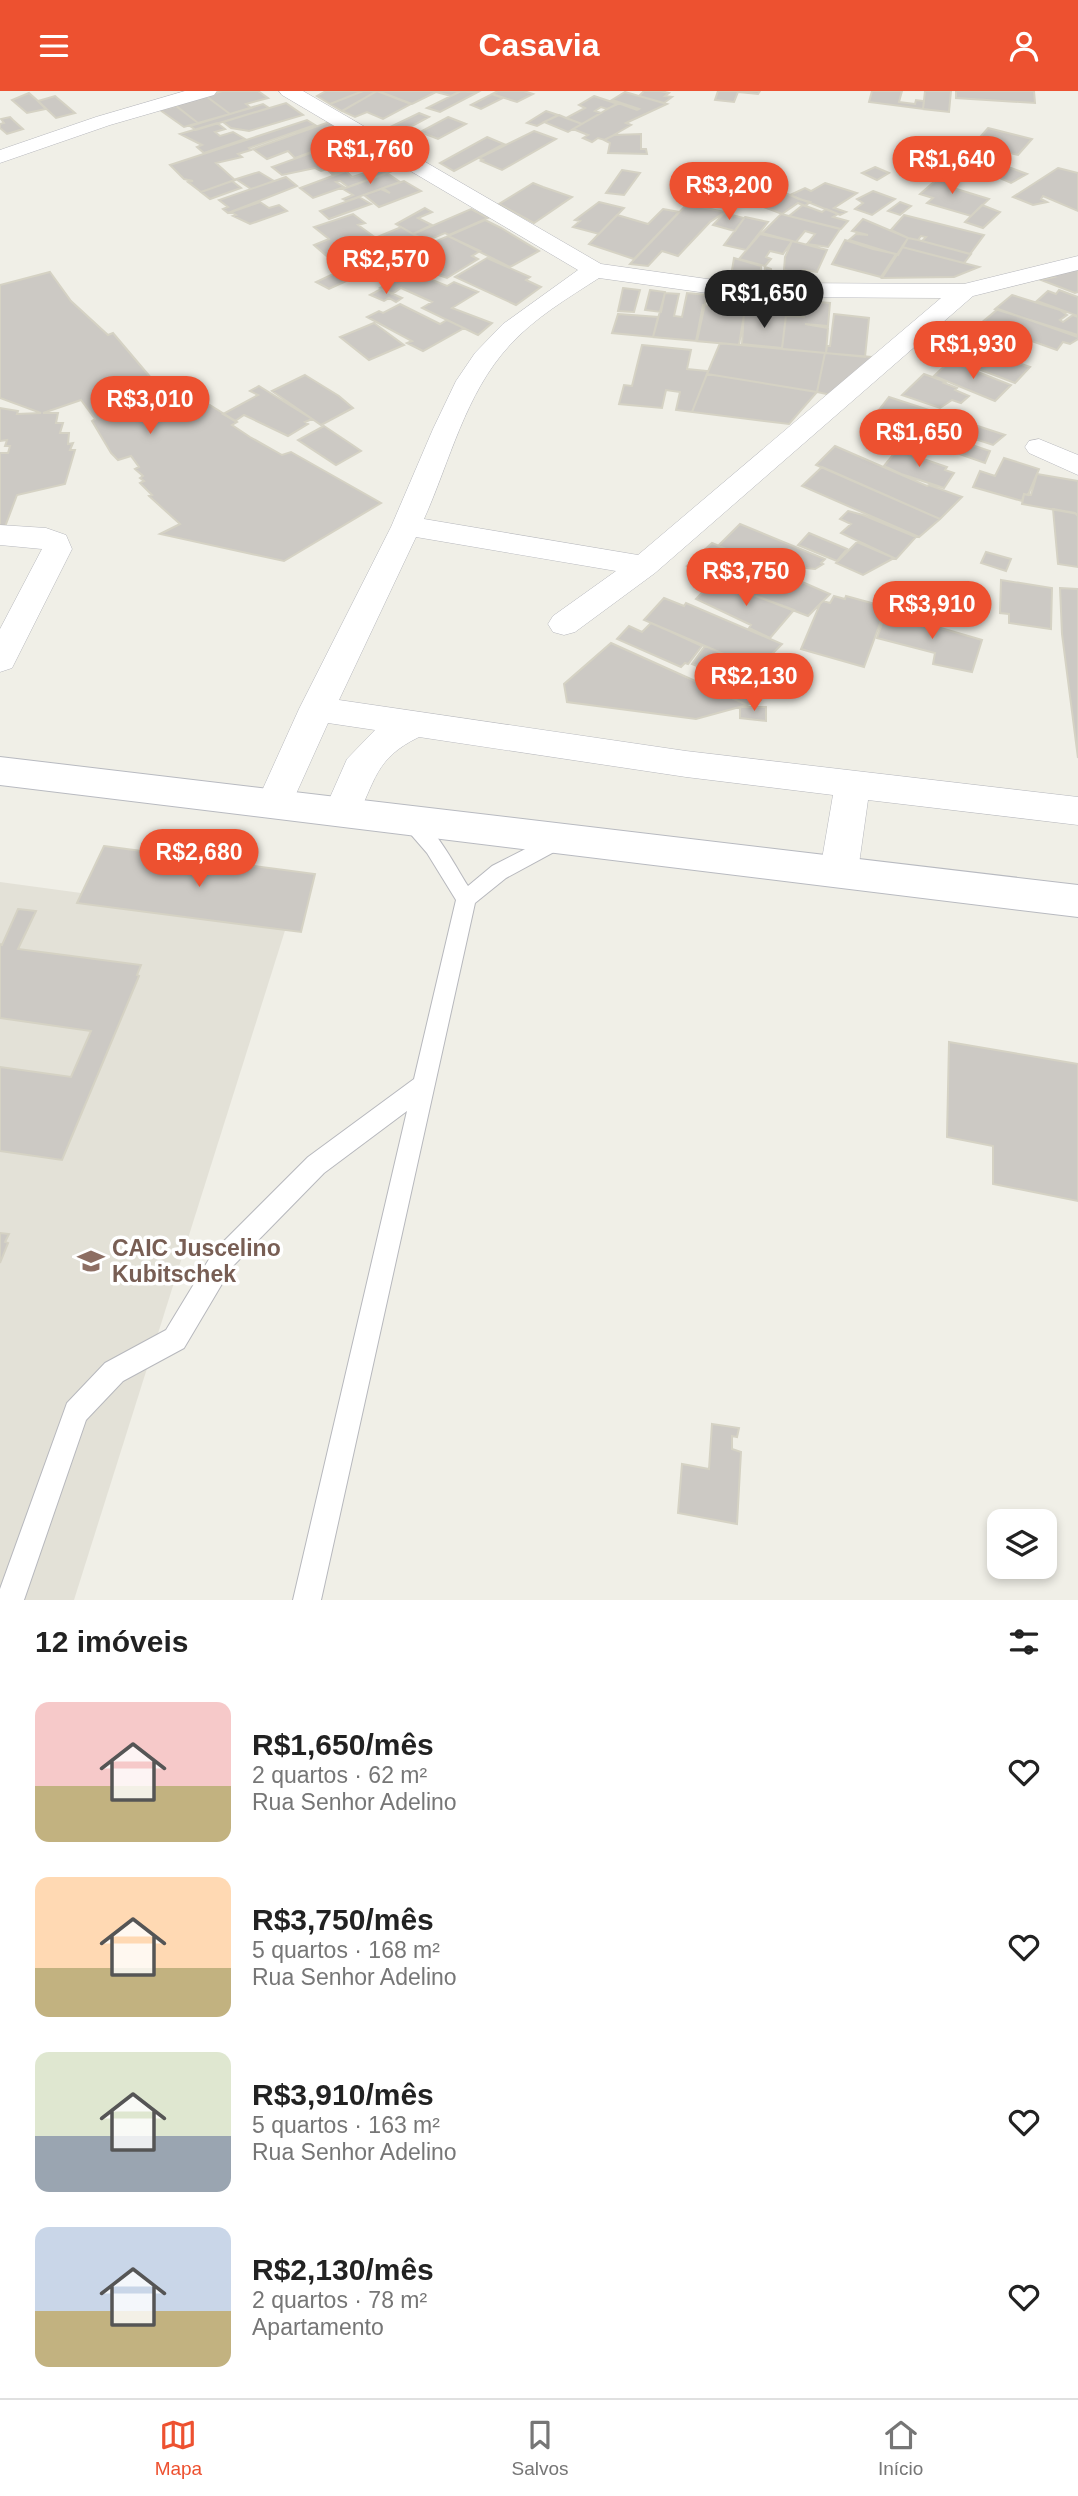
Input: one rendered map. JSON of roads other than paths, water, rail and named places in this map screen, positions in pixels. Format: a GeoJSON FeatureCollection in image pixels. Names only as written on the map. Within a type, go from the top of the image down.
{"type":"FeatureCollection","features":[{"type":"Feature","properties":{"kind":"street"},"geometry":{"type":"LineString","coordinates":[[0,157],[103,121],[207,91]]}},
{"type":"Feature","properties":{"kind":"street"},"geometry":{"type":"LineString","coordinates":[[289,91],[595,270],[720,287],[964,291],[1078,263]]}},
{"type":"Feature","properties":{"kind":"street"},"geometry":{"type":"LineString","coordinates":[[274,804],[316,709],[407,526],[467,386],[500,340],[536,310],[595,270]]}},
{"type":"Feature","properties":{"kind":"street"},"geometry":{"type":"LineString","coordinates":[[564,624],[644,566],[964,291]]}},
{"type":"Feature","properties":{"kind":"street"},"geometry":{"type":"LineString","coordinates":[[1039,447],[1078,467]]}},
{"type":"Feature","properties":{"kind":"street"},"geometry":{"type":"LineString","coordinates":[[407,526],[644,566]]}},
{"type":"Feature","properties":{"kind":"street"},"geometry":{"type":"LineString","coordinates":[[0,535],[46,538],[55,542],[57,549],[0,660]]}},
{"type":"Feature","properties":{"kind":"street"},"geometry":{"type":"LineString","coordinates":[[316,709],[686,764],[1078,811]]}},
{"type":"Feature","properties":{"kind":"street"},"geometry":{"type":"LineString","coordinates":[[342,811],[354,774],[382,742],[416,724]]}},
{"type":"Feature","properties":{"kind":"street"},"geometry":{"type":"LineString","coordinates":[[0,771],[566,837],[1078,901]]}},
{"type":"Feature","properties":{"kind":"street"},"geometry":{"type":"LineString","coordinates":[[839,871],[853,784]]}},
{"type":"Feature","properties":{"kind":"lane"},"geometry":{"type":"LineString","coordinates":[[408,818],[434,848],[466,899]]}},
{"type":"Feature","properties":{"kind":"lane"},"geometry":{"type":"LineString","coordinates":[[307,1600],[466,899],[499,871],[566,837]]}},
{"type":"Feature","properties":{"kind":"lane"},"geometry":{"type":"LineString","coordinates":[[10,1600],[76,1412],[114,1372],[175,1339],[223,1259],[316,1165],[424,1085]]}},
{"type":"Feature","properties":{"kind":"place","name":"CAIC Juscelino Kubitschek"},"geometry":{"type":"Point","coordinates":[91,1261]}}]}
